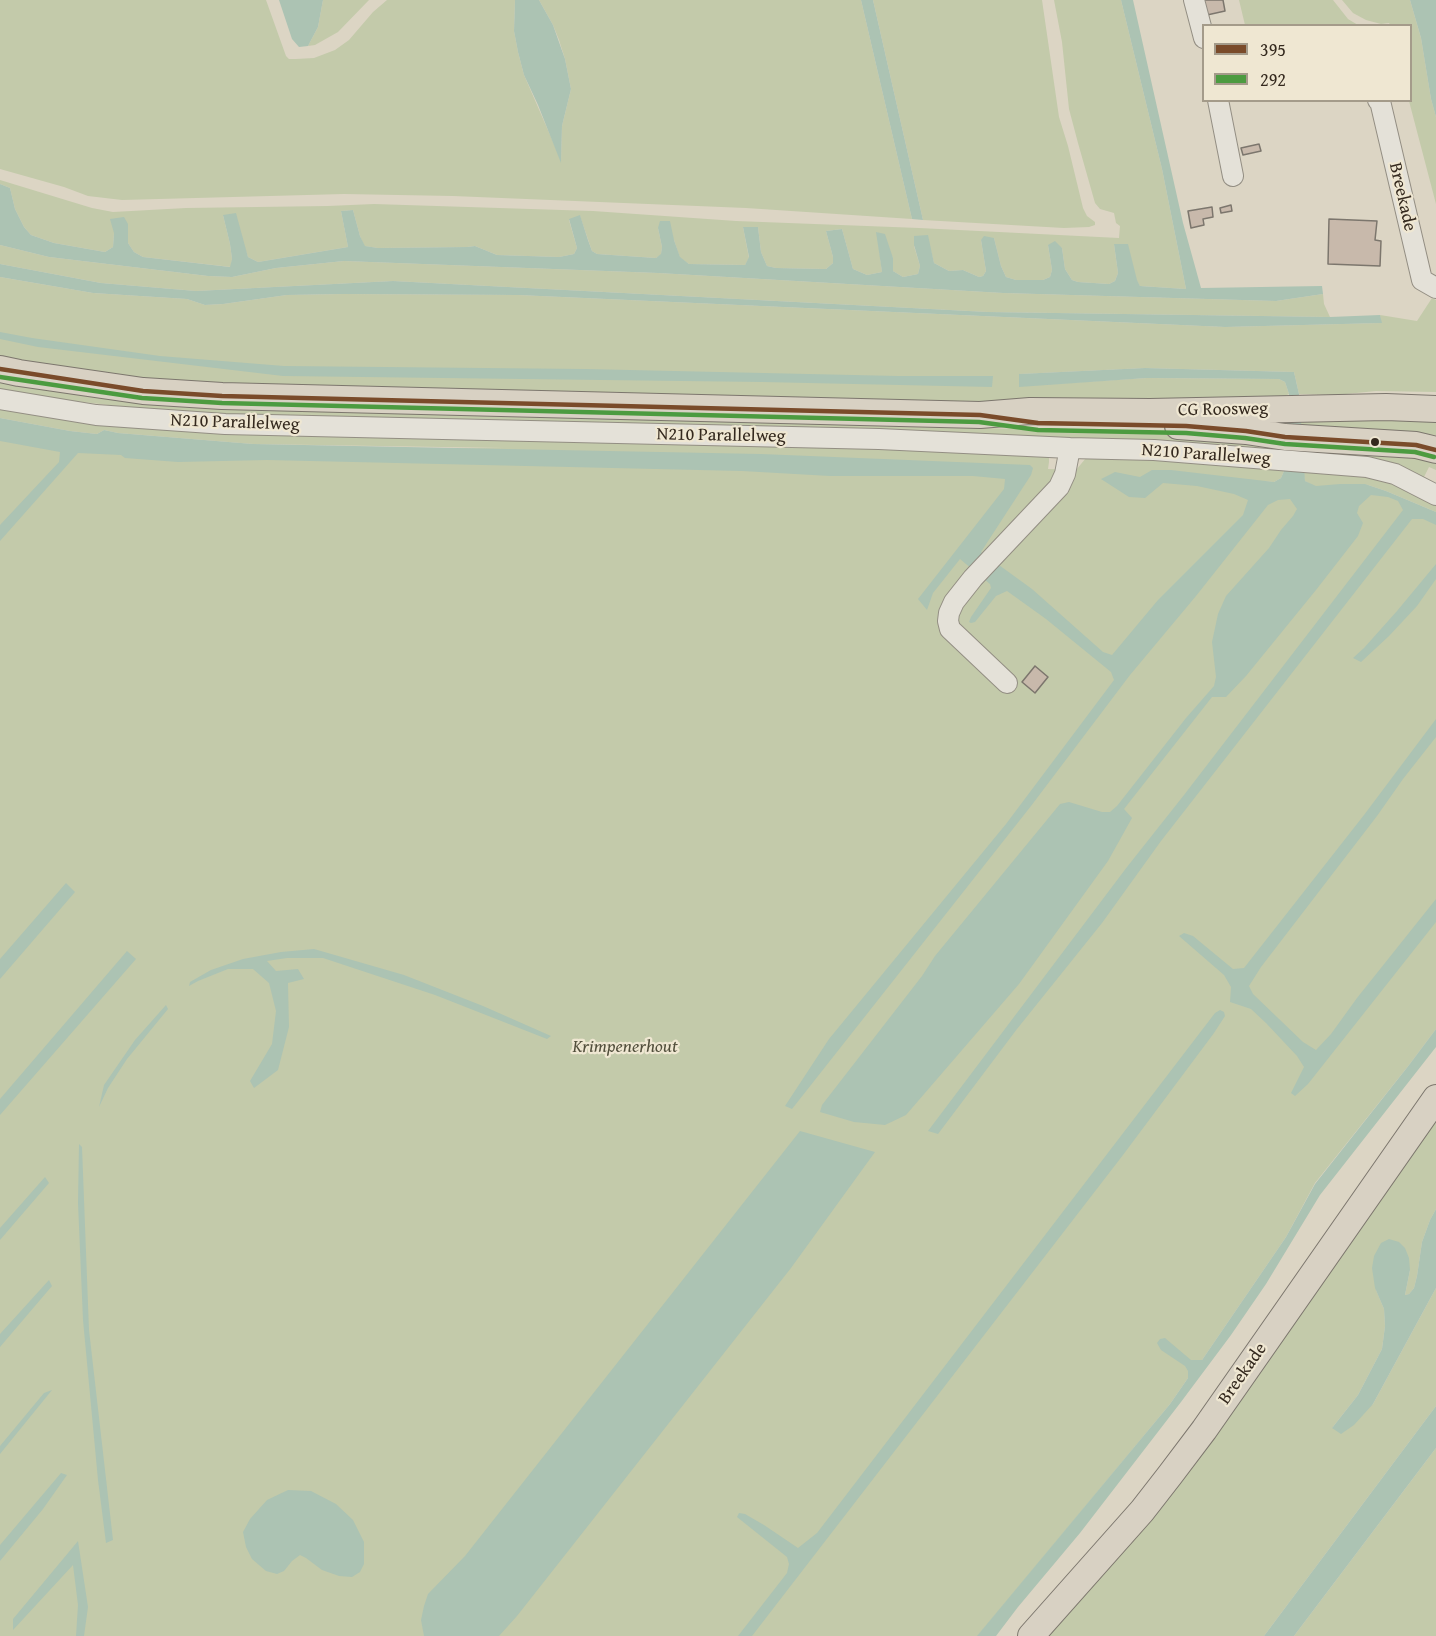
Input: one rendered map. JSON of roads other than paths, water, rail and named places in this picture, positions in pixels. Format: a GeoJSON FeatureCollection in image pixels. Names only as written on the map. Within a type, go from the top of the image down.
{"type":"FeatureCollection","features":[{"type":"Feature","properties":{"kind":"main road","name":"CG Roosweg"},"geometry":{"type":"LineString","coordinates":[[0,369],[143,391],[222,396],[980,415],[1030,411],[1150,412],[1294,408],[1434,408]]}},
{"type":"Feature","properties":{"kind":"main road","name":"CG Roosweg"},"geometry":{"type":"LineString","coordinates":[[980,415],[1038,423],[1186,426],[1246,431],[1293,449],[1429,446]]}},
{"type":"Feature","properties":{"kind":"main road","name":"Breekade"},"geometry":{"type":"LineString","coordinates":[[1031,1636],[1142,1511],[1204,1430],[1436,1098]]}},
{"type":"Feature","properties":{"kind":"street"},"geometry":{"type":"LineString","coordinates":[[1194,0],[1202,34]]}},
{"type":"Feature","properties":{"kind":"street"},"geometry":{"type":"LineString","coordinates":[[1218,102],[1233,176]]}},
{"type":"Feature","properties":{"kind":"street","name":"Breekade"},"geometry":{"type":"LineString","coordinates":[[1380,102],[1422,280],[1436,288]]}},
{"type":"Feature","properties":{"kind":"street","name":"N210 Parallelweg"},"geometry":{"type":"LineString","coordinates":[[0,399],[96,415],[225,424],[879,439],[1154,450],[1293,449],[1395,474],[1436,495]]}},
{"type":"Feature","properties":{"kind":"street"},"geometry":{"type":"LineString","coordinates":[[1007,683],[950,629],[949,613],[954,602],[973,578],[1059,487],[1065,474],[1070,448]]}},
{"type":"Feature","properties":{"kind":"park label","name":"Krimpenerhout"},"geometry":{"type":"Point","coordinates":[625,1047]}}]}
